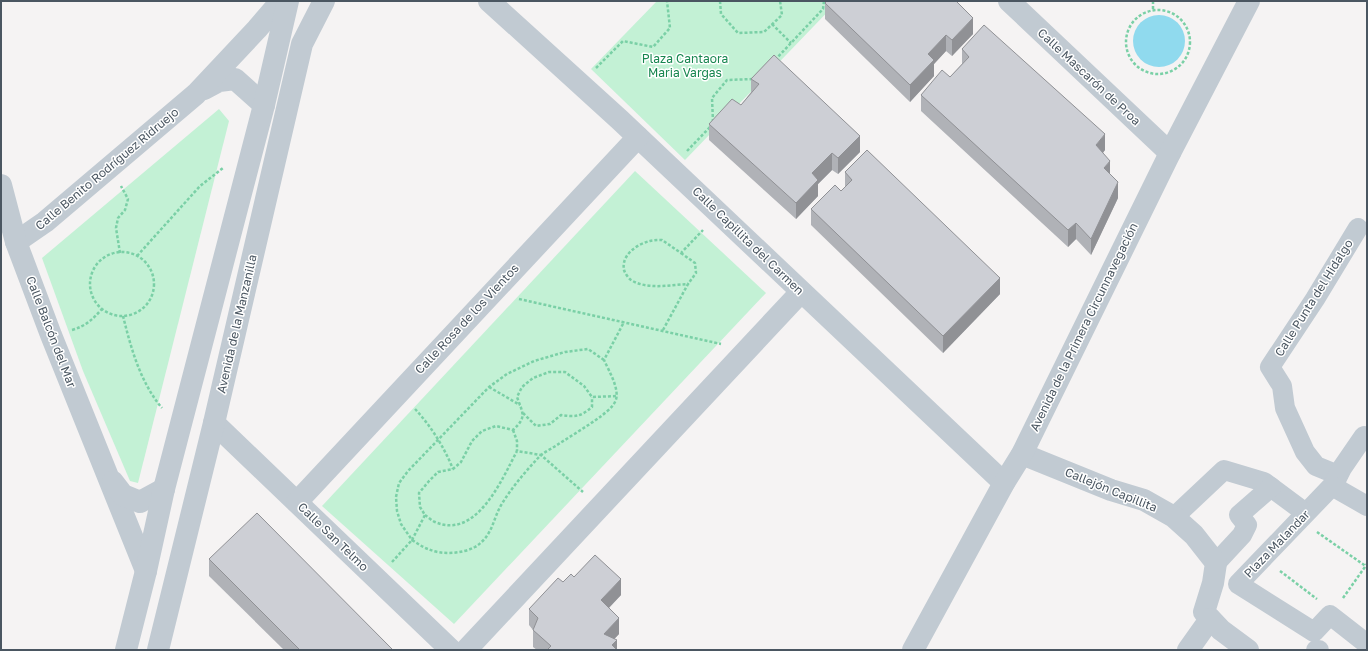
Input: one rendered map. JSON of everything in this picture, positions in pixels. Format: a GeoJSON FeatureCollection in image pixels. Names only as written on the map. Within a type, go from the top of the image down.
{"type":"FeatureCollection","features":[{"type":"Feature","properties":{"kind":"street","name":"Calle Benito Rodríguez Ridruejo"},"geometry":{"type":"LineString","coordinates":[[16,242],[45,222],[196,94],[281,1]]}},
{"type":"Feature","properties":{"kind":"street"},"geometry":{"type":"LineString","coordinates":[[126,650],[146,571],[164,489],[248,171],[288,1]]}},
{"type":"Feature","properties":{"kind":"street","name":"Avenida de la Manzanilla"},"geometry":{"type":"LineString","coordinates":[[158,650],[214,423],[302,44],[324,1]]}},
{"type":"Feature","properties":{"kind":"street","name":"Calle Capillita del Carmen"},"geometry":{"type":"LineString","coordinates":[[489,1],[638,137],[1004,483]]}},
{"type":"Feature","properties":{"kind":"street","name":"Calle Mascarón de Proa"},"geometry":{"type":"LineString","coordinates":[[1009,1],[1170,153]]}},
{"type":"Feature","properties":{"kind":"street","name":"Avenida de la Primera Circunnavegación"},"geometry":{"type":"LineString","coordinates":[[913,650],[1004,483],[1022,454],[1170,153],[1249,1]]}},
{"type":"Feature","properties":{"kind":"street","name":"Calle Benito Rodríguez Ridruejo"},"geometry":{"type":"LineString","coordinates":[[196,94],[219,81],[235,79],[264,105]]}},
{"type":"Feature","properties":{"kind":"street","name":"Calle Rosa de los Vientos"},"geometry":{"type":"LineString","coordinates":[[297,502],[638,137]]}},
{"type":"Feature","properties":{"kind":"street","name":"Calle Balcón del Mar"},"geometry":{"type":"LineString","coordinates":[[1,185],[16,242],[51,335],[146,571]]}},
{"type":"Feature","properties":{"kind":"street","name":"Calle Punta del Hidalgo"},"geometry":{"type":"LineString","coordinates":[[1334,474],[1316,466],[1305,452],[1285,408],[1282,386],[1270,367],[1315,299],[1358,228]]}},
{"type":"Feature","properties":{"kind":"street"},"geometry":{"type":"LineString","coordinates":[[466,650],[801,292]]}},
{"type":"Feature","properties":{"kind":"street","name":"Calle San Telmo"},"geometry":{"type":"LineString","coordinates":[[214,423],[377,579],[441,647]]}},
{"type":"Feature","properties":{"kind":"street","name":"Plaza Malandar"},"geometry":{"type":"LineString","coordinates":[[1367,438],[1364,436],[1263,558],[1238,584],[1314,632],[1330,615],[1367,644]]}},
{"type":"Feature","properties":{"kind":"street","name":"Callejón Capillita"},"geometry":{"type":"LineString","coordinates":[[1022,454],[1112,490],[1144,500],[1174,516],[1194,535],[1216,563]]}},
{"type":"Feature","properties":{"kind":"street"},"geometry":{"type":"LineString","coordinates":[[1174,516],[1224,470],[1264,482],[1299,514]]}},
{"type":"Feature","properties":{"kind":"street"},"geometry":{"type":"LineString","coordinates":[[1334,474],[1334,484],[1367,502]]}},
{"type":"Feature","properties":{"kind":"street","name":"Calle Balcón del Mar"},"geometry":{"type":"LineString","coordinates":[[109,476],[123,495],[140,502],[164,489]]}},
{"type":"Feature","properties":{"kind":"street"},"geometry":{"type":"LineString","coordinates":[[1248,650],[1221,630],[1204,612],[1213,583],[1216,563],[1242,535],[1247,525],[1240,516],[1270,486]]}},
{"type":"Feature","properties":{"kind":"street","name":"Plaza Malandar"},"geometry":{"type":"LineString","coordinates":[[1210,594],[1227,586],[1299,514],[1332,486],[1367,506]]}},
{"type":"Feature","properties":{"kind":"street"},"geometry":{"type":"LineString","coordinates":[[1188,650],[1210,619]]}},
{"type":"Feature","properties":{"kind":"path"},"geometry":{"type":"LineString","coordinates":[[595,68],[623,41],[653,47],[670,28],[667,1]]}},
{"type":"Feature","properties":{"kind":"path"},"geometry":{"type":"LineString","coordinates":[[720,1],[722,14],[738,33],[764,32],[782,15],[780,1]]}},
{"type":"Feature","properties":{"kind":"path"},"geometry":{"type":"LineString","coordinates":[[772,64],[823,9],[824,1]]}},
{"type":"Feature","properties":{"kind":"path"},"geometry":{"type":"LineString","coordinates":[[1153,1],[1153,11]]}},
{"type":"Feature","properties":{"kind":"path"},"geometry":{"type":"LineString","coordinates":[[1153,11],[1166,11],[1179,18],[1186,26],[1189,36],[1189,46],[1186,56],[1180,64],[1172,70],[1161,73],[1150,73],[1140,68],[1133,62],[1128,52],[1126,41],[1128,31],[1133,22],[1141,14],[1153,11]]}},
{"type":"Feature","properties":{"kind":"path"},"geometry":{"type":"LineString","coordinates":[[772,24],[791,43]]}},
{"type":"Feature","properties":{"kind":"path"},"geometry":{"type":"LineString","coordinates":[[684,154],[713,124],[712,98],[727,80],[757,79]]}},
{"type":"Feature","properties":{"kind":"path"},"geometry":{"type":"LineString","coordinates":[[137,256],[200,186],[220,170],[226,166],[248,171]]}},
{"type":"Feature","properties":{"kind":"path"},"geometry":{"type":"LineString","coordinates":[[108,168],[128,199],[125,210],[118,218],[116,228],[120,253]]}},
{"type":"Feature","properties":{"kind":"path"},"geometry":{"type":"LineString","coordinates":[[681,254],[704,230]]}},
{"type":"Feature","properties":{"kind":"path"},"geometry":{"type":"LineString","coordinates":[[663,330],[688,284],[696,273],[695,263],[662,240],[649,241],[636,247],[626,256],[623,265],[624,272],[630,279],[648,285],[659,286],[688,284]]}},
{"type":"Feature","properties":{"kind":"path"},"geometry":{"type":"LineString","coordinates":[[127,252],[137,256],[147,264],[153,274],[154,285],[151,298],[145,306],[136,313],[123,316],[112,314],[102,309],[95,301],[90,285],[92,274],[101,260],[111,254],[127,252]]}},
{"type":"Feature","properties":{"kind":"path"},"geometry":{"type":"LineString","coordinates":[[492,294],[663,330],[747,350]]}},
{"type":"Feature","properties":{"kind":"path"},"geometry":{"type":"LineString","coordinates":[[51,335],[81,327],[92,321],[102,309]]}},
{"type":"Feature","properties":{"kind":"path"},"geometry":{"type":"LineString","coordinates":[[123,316],[136,362],[154,399],[167,413],[184,417]]}},
{"type":"Feature","properties":{"kind":"path"},"geometry":{"type":"LineString","coordinates":[[604,360],[624,322]]}},
{"type":"Feature","properties":{"kind":"path"},"geometry":{"type":"LineString","coordinates":[[588,349],[604,360],[615,384],[618,396],[615,404],[592,423],[541,456],[503,501],[496,513],[492,528],[485,538],[474,547],[453,553],[441,553],[428,550],[412,540],[401,524],[397,511],[396,497],[400,483],[408,471],[489,386],[508,374],[534,361],[565,352],[588,349]]}},
{"type":"Feature","properties":{"kind":"path"},"geometry":{"type":"LineString","coordinates":[[549,372],[565,372],[584,386],[592,397],[592,407],[584,414],[574,417],[561,415],[550,424],[536,426],[523,413],[517,397],[522,387],[533,378],[549,372]]}},
{"type":"Feature","properties":{"kind":"path"},"geometry":{"type":"LineString","coordinates":[[489,386],[520,405]]}},
{"type":"Feature","properties":{"kind":"path"},"geometry":{"type":"LineString","coordinates":[[398,393],[424,419],[448,456],[453,469]]}},
{"type":"Feature","properties":{"kind":"path"},"geometry":{"type":"LineString","coordinates":[[592,397],[618,396]]}},
{"type":"Feature","properties":{"kind":"path"},"geometry":{"type":"LineString","coordinates":[[513,430],[521,422],[523,413]]}},
{"type":"Feature","properties":{"kind":"path"},"geometry":{"type":"LineString","coordinates":[[496,426],[513,430],[518,451],[487,503],[474,517],[459,524],[448,525],[435,522],[425,515],[420,507],[420,493],[438,472],[453,469],[461,462],[472,441],[482,431],[496,426]]}},
{"type":"Feature","properties":{"kind":"path"},"geometry":{"type":"LineString","coordinates":[[518,451],[541,456],[601,506]]}},
{"type":"Feature","properties":{"kind":"path"},"geometry":{"type":"LineString","coordinates":[[1299,514],[1366,566],[1342,598]]}},
{"type":"Feature","properties":{"kind":"path"},"geometry":{"type":"LineString","coordinates":[[377,579],[412,540],[425,515]]}},
{"type":"Feature","properties":{"kind":"path"},"geometry":{"type":"LineString","coordinates":[[1263,558],[1321,601]]}},
{"type":"Feature","properties":{"kind":"green space","name":"Plaza Cantaora Maria Vargas"},"geometry":{"type":"Polygon","coordinates":[[[657,1],[838,1],[685,160],[591,69],[657,1]]]}},
{"type":"Feature","properties":{"kind":"green space"},"geometry":{"type":"Polygon","coordinates":[[[219,109],[229,121],[138,483],[130,481],[83,371],[42,258],[219,109]]]}},
{"type":"Feature","properties":{"kind":"green space"},"geometry":{"type":"Polygon","coordinates":[[[635,171],[766,293],[454,624],[322,506],[635,171]]]}},
{"type":"Feature","properties":{"kind":"water"},"geometry":{"type":"Polygon","coordinates":[[[1154,15],[1164,15],[1174,19],[1181,26],[1185,36],[1185,46],[1181,56],[1174,63],[1164,67],[1154,67],[1144,63],[1137,56],[1133,46],[1133,36],[1137,26],[1144,19],[1154,15]]]}},
{"type":"Feature","properties":{"kind":"building"},"geometry":{"type":"Polygon","coordinates":[[[827,1],[956,1],[973,18],[952,40],[946,35],[928,54],[934,60],[910,85],[825,3],[827,1]]]}},
{"type":"Feature","properties":{"kind":"building"},"geometry":{"type":"Polygon","coordinates":[[[984,25],[1105,134],[1096,145],[1110,161],[1104,168],[1118,182],[1091,239],[1076,223],[1068,230],[921,95],[942,70],[950,77],[969,57],[962,49],[984,25]]]}},
{"type":"Feature","properties":{"kind":"building"},"geometry":{"type":"Polygon","coordinates":[[[774,55],[860,136],[838,158],[832,153],[812,173],[818,180],[796,203],[709,124],[732,99],[741,105],[759,84],[751,79],[774,55]]]}},
{"type":"Feature","properties":{"kind":"building"},"geometry":{"type":"Polygon","coordinates":[[[867,150],[1000,278],[943,336],[811,209],[835,185],[841,191],[852,180],[845,172],[867,150]]]}},
{"type":"Feature","properties":{"kind":"building"},"geometry":{"type":"Polygon","coordinates":[[[257,513],[393,650],[300,650],[209,559],[257,513]]]}},
{"type":"Feature","properties":{"kind":"building"},"geometry":{"type":"Polygon","coordinates":[[[595,555],[621,579],[601,600],[619,618],[604,634],[617,640],[612,645],[617,650],[547,650],[551,646],[533,630],[538,618],[529,609],[558,578],[563,582],[571,574],[574,577],[595,555]]]}}]}
